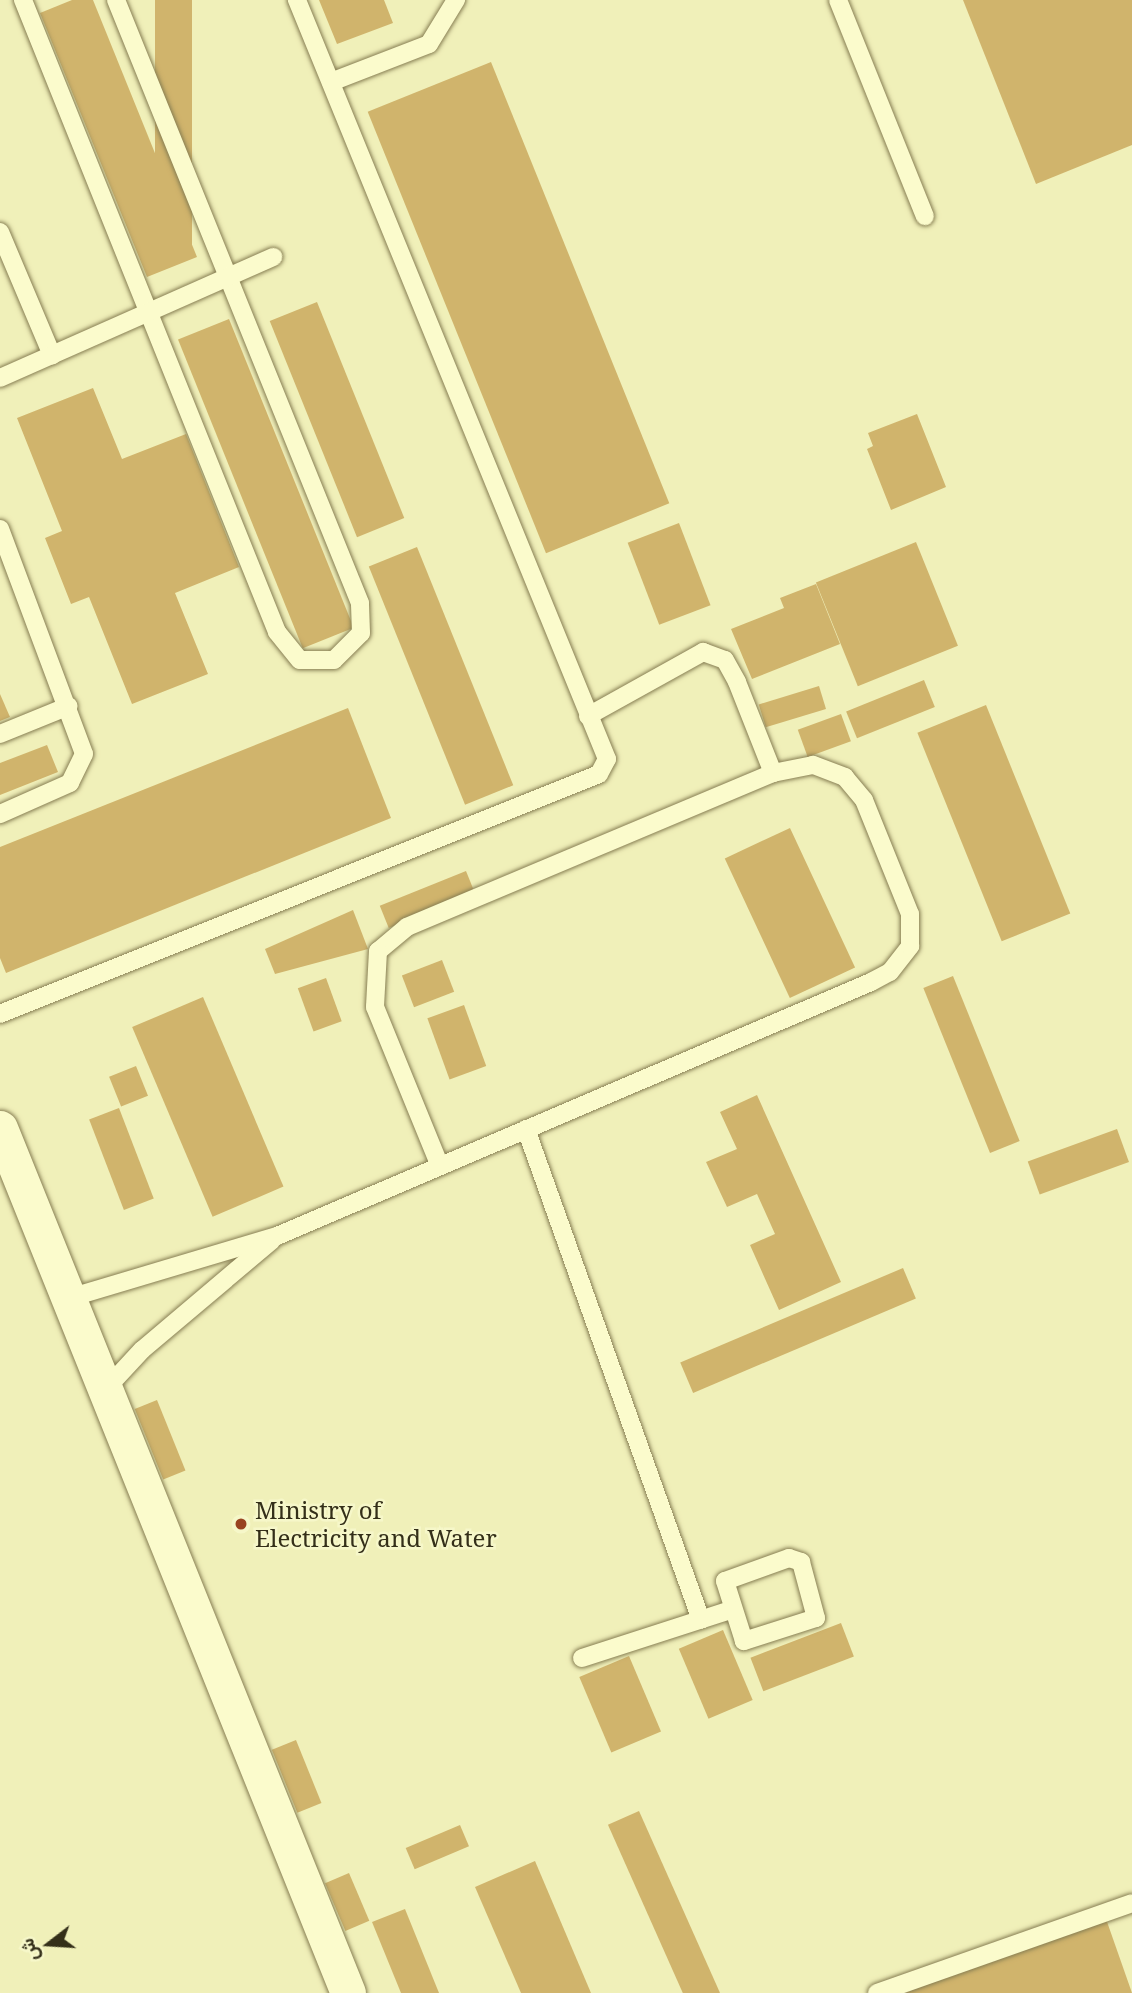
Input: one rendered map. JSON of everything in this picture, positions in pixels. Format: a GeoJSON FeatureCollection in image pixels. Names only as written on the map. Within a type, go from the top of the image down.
{"type":"FeatureCollection","features":[{"type":"Feature","properties":{"kind":"street"},"geometry":{"type":"LineString","coordinates":[[0,1128],[348,1993]]}},
{"type":"Feature","properties":{"kind":"lane"},"geometry":{"type":"LineString","coordinates":[[23,0],[277,632],[300,660],[334,660],[361,633],[360,603],[116,0]]}},
{"type":"Feature","properties":{"kind":"lane"},"geometry":{"type":"LineString","coordinates":[[0,1014],[598,774],[607,759],[298,0]]}},
{"type":"Feature","properties":{"kind":"lane"},"geometry":{"type":"LineString","coordinates":[[331,82],[429,44],[456,0]]}},
{"type":"Feature","properties":{"kind":"lane"},"geometry":{"type":"LineString","coordinates":[[838,0],[925,216]]}},
{"type":"Feature","properties":{"kind":"lane"},"geometry":{"type":"LineString","coordinates":[[0,232],[52,355]]}},
{"type":"Feature","properties":{"kind":"lane"},"geometry":{"type":"LineString","coordinates":[[0,378],[273,257]]}},
{"type":"Feature","properties":{"kind":"lane"},"geometry":{"type":"LineString","coordinates":[[0,529],[83,745],[81,771],[62,788],[0,814]]}},
{"type":"Feature","properties":{"kind":"lane"},"geometry":{"type":"LineString","coordinates":[[588,716],[703,652],[724,660],[737,682],[773,773]]}},
{"type":"Feature","properties":{"kind":"lane"},"geometry":{"type":"LineString","coordinates":[[0,734],[69,706]]}},
{"type":"Feature","properties":{"kind":"lane"},"geometry":{"type":"LineString","coordinates":[[69,1298],[277,1236],[871,982],[902,959],[910,946],[910,914],[864,800],[829,768],[773,773],[407,927],[378,951],[375,1007],[440,1166]]}},
{"type":"Feature","properties":{"kind":"lane"},"geometry":{"type":"LineString","coordinates":[[526,1129],[701,1620]]}},
{"type":"Feature","properties":{"kind":"lane"},"geometry":{"type":"LineString","coordinates":[[104,1391],[142,1350],[277,1236]]}},
{"type":"Feature","properties":{"kind":"lane"},"geometry":{"type":"LineString","coordinates":[[793,1557],[803,1567],[817,1614],[810,1622],[748,1642],[730,1610],[723,1590],[728,1578],[793,1557]]}},
{"type":"Feature","properties":{"kind":"lane"},"geometry":{"type":"LineString","coordinates":[[582,1658],[730,1610]]}},
{"type":"Feature","properties":{"kind":"lane"},"geometry":{"type":"LineString","coordinates":[[877,1993],[1132,1903]]}},
{"type":"Feature","properties":{"kind":"building"},"geometry":{"type":"Polygon","coordinates":[[[72,0],[93,0],[197,257],[147,277],[40,13],[72,0]]]}},
{"type":"Feature","properties":{"kind":"building"},"geometry":{"type":"Polygon","coordinates":[[[155,0],[192,0],[192,255],[155,255],[155,0]]]}},
{"type":"Feature","properties":{"kind":"building"},"geometry":{"type":"Polygon","coordinates":[[[319,0],[384,0],[393,23],[337,44],[319,0]]]}},
{"type":"Feature","properties":{"kind":"building"},"geometry":{"type":"Polygon","coordinates":[[[963,0],[1132,0],[1132,145],[1036,184],[963,0]]]}},
{"type":"Feature","properties":{"kind":"building"},"geometry":{"type":"Polygon","coordinates":[[[491,62],[669,503],[546,553],[368,112],[491,62]]]}},
{"type":"Feature","properties":{"kind":"building"},"geometry":{"type":"Polygon","coordinates":[[[317,302],[404,518],[357,537],[270,321],[317,302]]]}},
{"type":"Feature","properties":{"kind":"building"},"geometry":{"type":"Polygon","coordinates":[[[229,319],[354,628],[303,648],[178,340],[229,319]]]}},
{"type":"Feature","properties":{"kind":"building"},"geometry":{"type":"Polygon","coordinates":[[[93,388],[122,459],[186,434],[239,567],[175,593],[208,674],[132,704],[89,597],[71,604],[45,538],[62,531],[17,418],[93,388]]]}},
{"type":"Feature","properties":{"kind":"building"},"geometry":{"type":"Polygon","coordinates":[[[917,414],[946,487],[891,510],[867,449],[873,446],[868,433],[917,414]]]}},
{"type":"Feature","properties":{"kind":"building"},"geometry":{"type":"Polygon","coordinates":[[[679,523],[711,605],[659,625],[628,543],[679,523]]]}},
{"type":"Feature","properties":{"kind":"building"},"geometry":{"type":"Polygon","coordinates":[[[916,542],[958,646],[858,686],[816,582],[916,542]]]}},
{"type":"Feature","properties":{"kind":"building"},"geometry":{"type":"Polygon","coordinates":[[[417,547],[513,785],[465,805],[369,566],[417,547]]]}},
{"type":"Feature","properties":{"kind":"building"},"geometry":{"type":"Polygon","coordinates":[[[816,584],[840,644],[752,679],[731,629],[784,608],[780,598],[816,584]]]}},
{"type":"Feature","properties":{"kind":"building"},"geometry":{"type":"Polygon","coordinates":[[[924,680],[935,707],[857,738],[846,711],[924,680]]]}},
{"type":"Feature","properties":{"kind":"building"},"geometry":{"type":"Polygon","coordinates":[[[819,686],[826,709],[766,727],[759,704],[819,686]]]}},
{"type":"Feature","properties":{"kind":"building"},"geometry":{"type":"Polygon","coordinates":[[[0,694],[10,717],[0,721],[0,694]]]}},
{"type":"Feature","properties":{"kind":"building"},"geometry":{"type":"Polygon","coordinates":[[[986,705],[1070,914],[1002,941],[917,733],[986,705]]]}},
{"type":"Feature","properties":{"kind":"building"},"geometry":{"type":"Polygon","coordinates":[[[348,708],[391,818],[6,973],[0,958],[0,847],[348,708]]]}},
{"type":"Feature","properties":{"kind":"building"},"geometry":{"type":"Polygon","coordinates":[[[841,714],[851,741],[808,757],[798,730],[841,714]]]}},
{"type":"Feature","properties":{"kind":"building"},"geometry":{"type":"Polygon","coordinates":[[[47,745],[58,772],[0,795],[0,763],[47,745]]]}},
{"type":"Feature","properties":{"kind":"building"},"geometry":{"type":"Polygon","coordinates":[[[790,828],[855,968],[790,998],[725,858],[790,828]]]}},
{"type":"Feature","properties":{"kind":"building"},"geometry":{"type":"Polygon","coordinates":[[[466,871],[475,893],[389,928],[380,906],[466,871]]]}},
{"type":"Feature","properties":{"kind":"building"},"geometry":{"type":"Polygon","coordinates":[[[353,910],[368,949],[275,974],[265,949],[353,910]]]}},
{"type":"Feature","properties":{"kind":"building"},"geometry":{"type":"Polygon","coordinates":[[[442,960],[454,992],[414,1007],[402,975],[442,960]]]}},
{"type":"Feature","properties":{"kind":"building"},"geometry":{"type":"Polygon","coordinates":[[[953,976],[1020,1141],[990,1153],[923,988],[953,976]]]}},
{"type":"Feature","properties":{"kind":"building"},"geometry":{"type":"Polygon","coordinates":[[[326,978],[342,1021],[314,1031],[298,988],[326,978]]]}},
{"type":"Feature","properties":{"kind":"building"},"geometry":{"type":"Polygon","coordinates":[[[203,997],[283,1187],[213,1217],[132,1027],[203,997]]]}},
{"type":"Feature","properties":{"kind":"building"},"geometry":{"type":"Polygon","coordinates":[[[464,1005],[486,1066],[450,1079],[427,1018],[464,1005]]]}},
{"type":"Feature","properties":{"kind":"building"},"geometry":{"type":"Polygon","coordinates":[[[136,1066],[148,1096],[121,1107],[109,1077],[136,1066]]]}},
{"type":"Feature","properties":{"kind":"building"},"geometry":{"type":"Polygon","coordinates":[[[757,1095],[841,1282],[779,1310],[750,1245],[775,1234],[757,1194],[727,1207],[706,1162],[737,1149],[720,1112],[757,1095]]]}},
{"type":"Feature","properties":{"kind":"building"},"geometry":{"type":"Polygon","coordinates":[[[119,1108],[154,1199],[124,1210],[89,1119],[119,1108]]]}},
{"type":"Feature","properties":{"kind":"building"},"geometry":{"type":"Polygon","coordinates":[[[1117,1129],[1129,1162],[1040,1194],[1028,1161],[1117,1129]]]}},
{"type":"Feature","properties":{"kind":"building"},"geometry":{"type":"Polygon","coordinates":[[[903,1268],[916,1298],[693,1393],[680,1363],[903,1268]]]}},
{"type":"Feature","properties":{"kind":"building"},"geometry":{"type":"Polygon","coordinates":[[[157,1400],[185,1470],[163,1479],[135,1409],[157,1400]]]}},
{"type":"Feature","properties":{"kind":"building"},"geometry":{"type":"Polygon","coordinates":[[[841,1623],[854,1657],[763,1691],[750,1658],[841,1623]]]}},
{"type":"Feature","properties":{"kind":"building"},"geometry":{"type":"Polygon","coordinates":[[[723,1630],[753,1700],[709,1719],[679,1649],[723,1630]]]}},
{"type":"Feature","properties":{"kind":"building"},"geometry":{"type":"Polygon","coordinates":[[[629,1656],[661,1731],[611,1753],[579,1677],[629,1656]]]}},
{"type":"Feature","properties":{"kind":"building"},"geometry":{"type":"Polygon","coordinates":[[[296,1740],[321,1803],[297,1813],[272,1750],[296,1740]]]}},
{"type":"Feature","properties":{"kind":"building"},"geometry":{"type":"Polygon","coordinates":[[[639,1811],[720,1993],[683,1993],[608,1825],[639,1811]]]}},
{"type":"Feature","properties":{"kind":"building"},"geometry":{"type":"Polygon","coordinates":[[[460,1825],[469,1846],[415,1869],[406,1848],[460,1825]]]}},
{"type":"Feature","properties":{"kind":"building"},"geometry":{"type":"Polygon","coordinates":[[[535,1861],[591,1993],[521,1993],[475,1887],[535,1861]]]}},
{"type":"Feature","properties":{"kind":"building"},"geometry":{"type":"Polygon","coordinates":[[[349,1873],[369,1921],[345,1931],[325,1883],[349,1873]]]}},
{"type":"Feature","properties":{"kind":"building"},"geometry":{"type":"Polygon","coordinates":[[[405,1909],[439,1993],[401,1993],[372,1922],[405,1909]]]}},
{"type":"Feature","properties":{"kind":"building"},"geometry":{"type":"Polygon","coordinates":[[[1105,1916],[1132,1993],[905,1993],[1105,1916]]]}},
{"type":"Feature","properties":{"kind":"place","name":"Ministry of Electricity and Water"},"geometry":{"type":"Point","coordinates":[241,1524]}}]}
